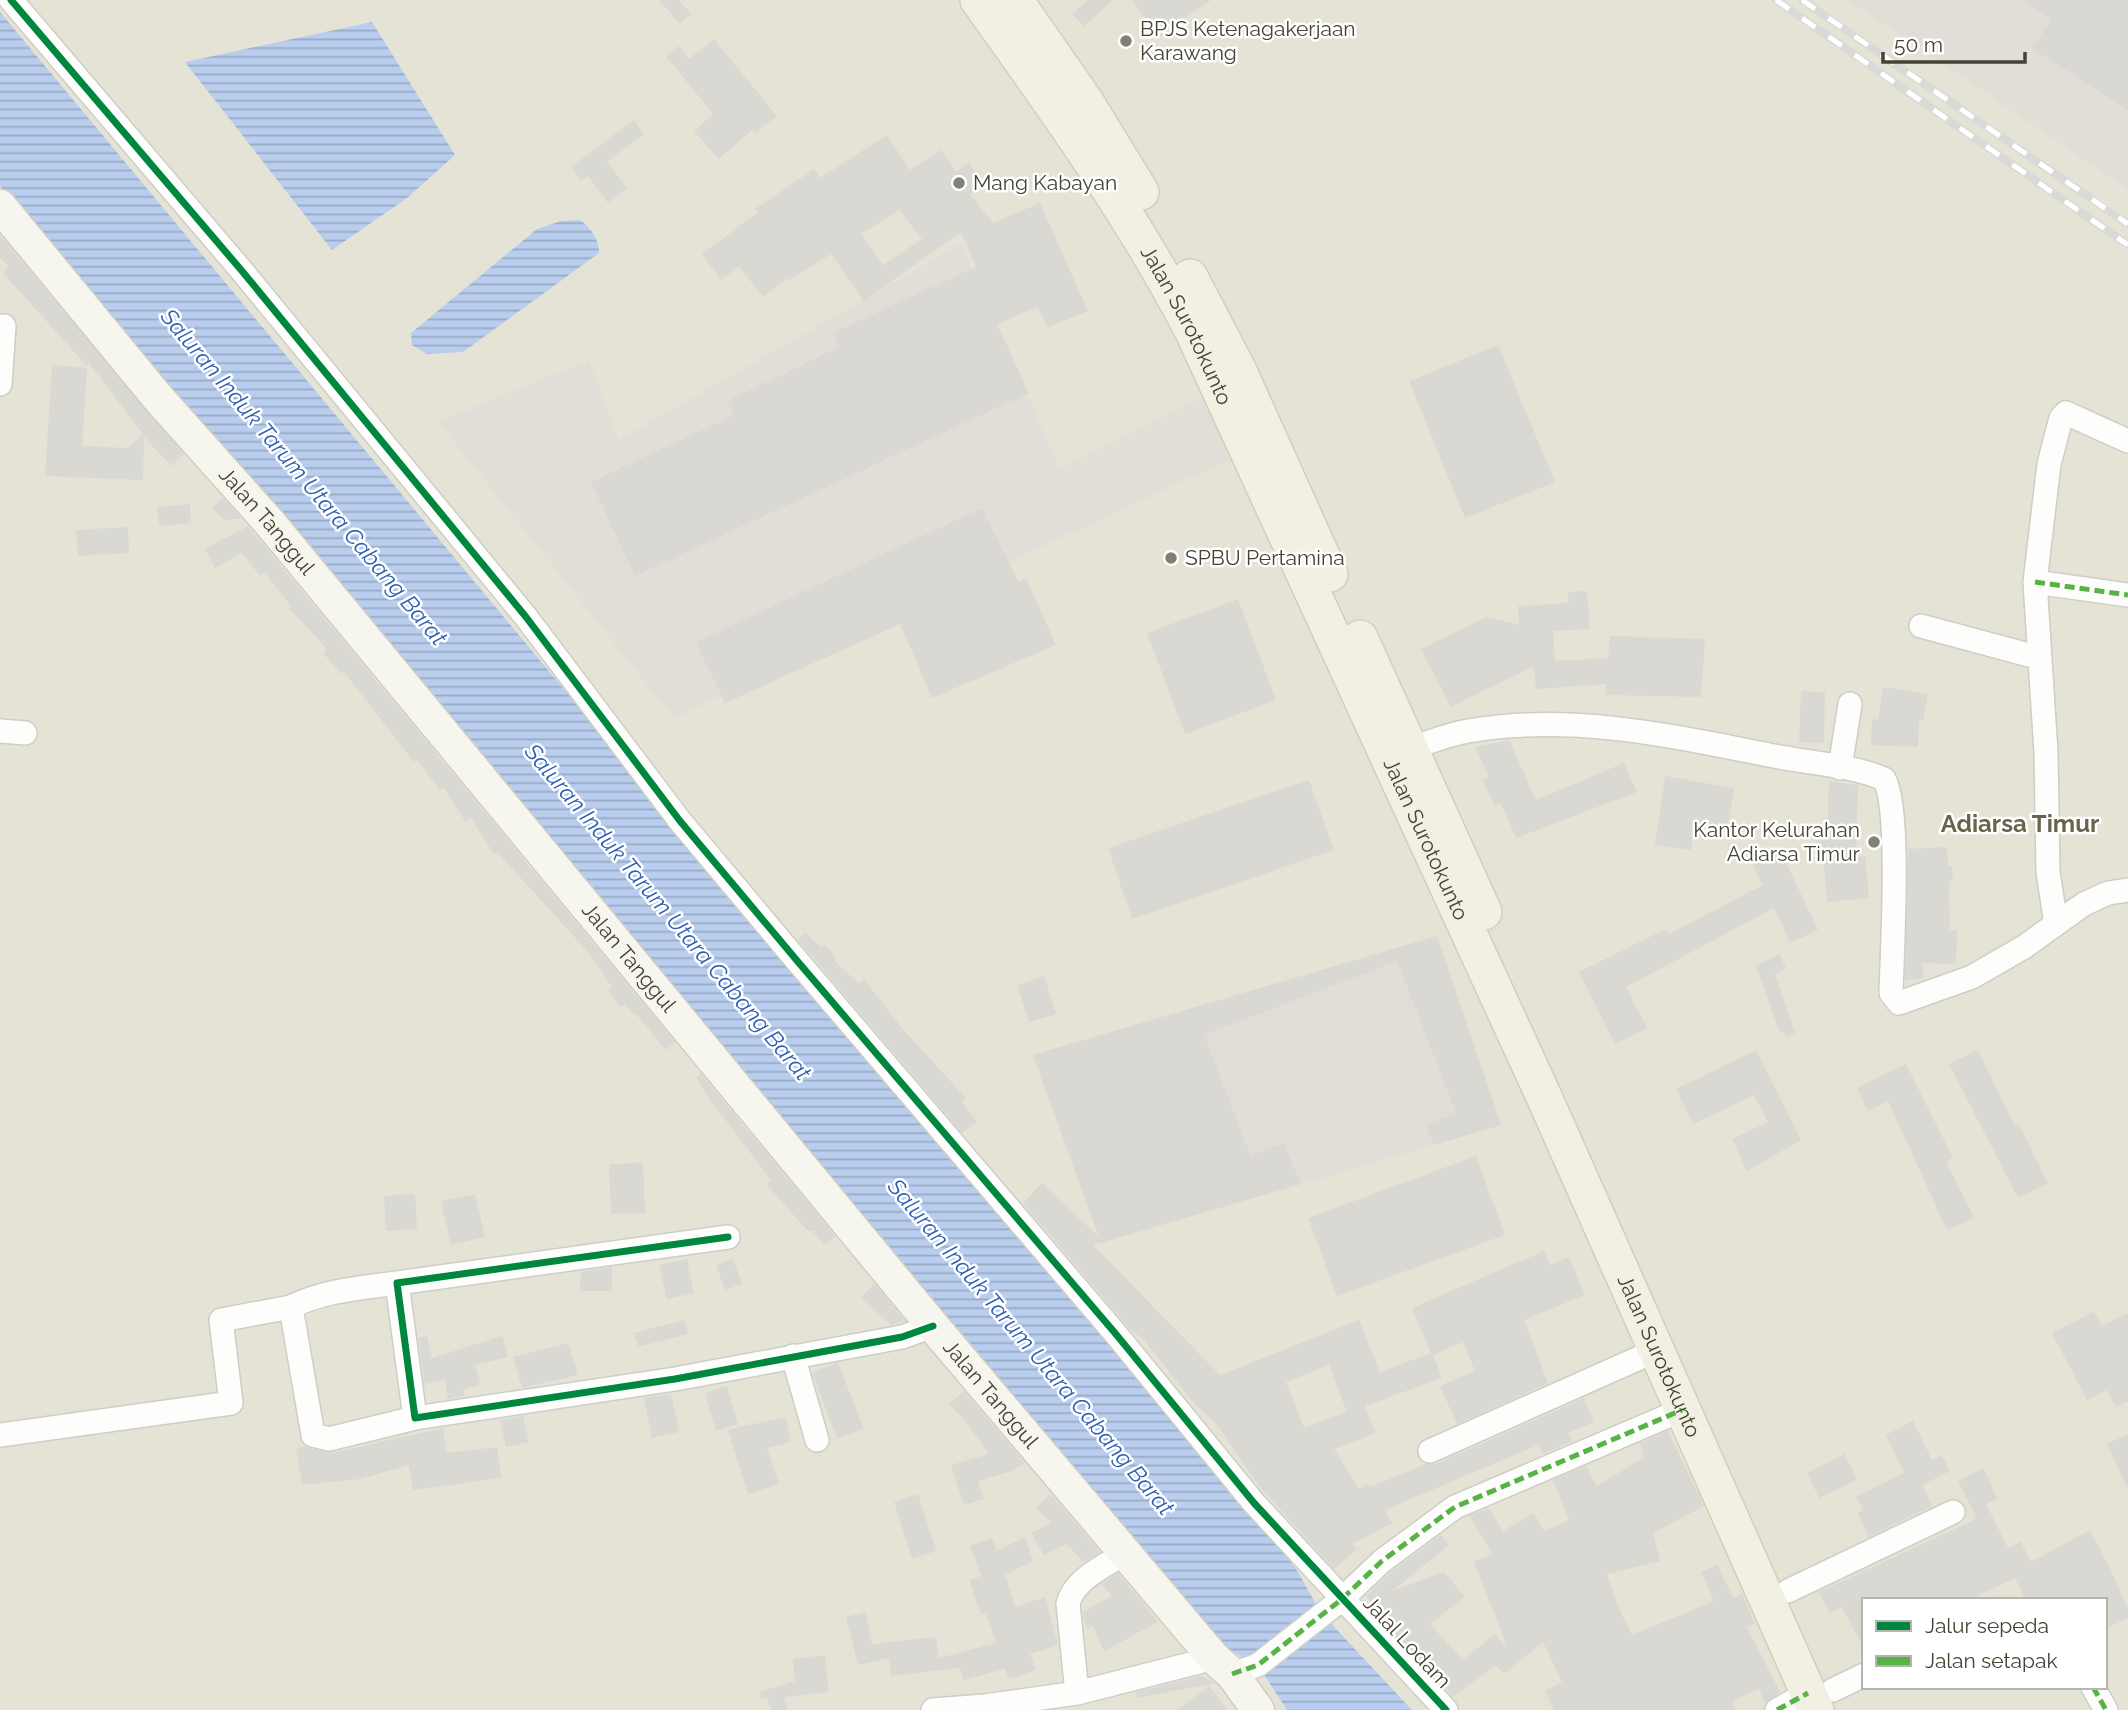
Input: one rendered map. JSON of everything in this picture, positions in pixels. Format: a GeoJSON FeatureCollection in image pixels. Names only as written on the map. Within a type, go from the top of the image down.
{"type":"FeatureCollection","features":[{"type":"Feature","properties":{"kind":"main road","name":"Jalan Surotokunto"},"geometry":{"type":"LineString","coordinates":[[978,0],[1112,190],[1157,261],[1193,332],[1545,1099],[1682,1410],[1803,1650],[1833,1696]]}},
{"type":"Feature","properties":{"kind":"main road","name":"Jalan Surotokunto"},"geometry":{"type":"LineString","coordinates":[[1015,0],[1084,99],[1214,319],[1412,748],[1788,1591],[1803,1650]]}},
{"type":"Feature","properties":{"kind":"street","name":"Jalal Lodam"},"geometry":{"type":"LineString","coordinates":[[11,0],[242,271],[526,617],[680,821],[731,882],[1115,1334],[1254,1503],[1446,1710]]}},
{"type":"Feature","properties":{"kind":"street","name":"Jalan Tanggul"},"geometry":{"type":"LineString","coordinates":[[0,206],[159,398],[269,523],[933,1326],[1125,1553],[1235,1666],[1258,1710]]}},
{"type":"Feature","properties":{"kind":"street"},"geometry":{"type":"LineString","coordinates":[[0,384],[4,326]]}},
{"type":"Feature","properties":{"kind":"street"},"geometry":{"type":"LineString","coordinates":[[2056,924],[2048,872],[2035,582],[2049,464],[2063,415],[2071,414],[2128,441]]}},
{"type":"Feature","properties":{"kind":"street"},"geometry":{"type":"LineString","coordinates":[[2035,582],[2128,595]]}},
{"type":"Feature","properties":{"kind":"street"},"geometry":{"type":"LineString","coordinates":[[1921,626],[2040,658]]}},
{"type":"Feature","properties":{"kind":"street"},"geometry":{"type":"LineString","coordinates":[[1840,768],[1850,704]]}},
{"type":"Feature","properties":{"kind":"street"},"geometry":{"type":"LineString","coordinates":[[1412,748],[1465,732],[1509,725],[1576,725],[1634,729],[1877,777],[1888,787],[1893,829],[1891,993],[1896,1001],[1903,1004],[1972,977],[2084,904],[2128,890]]}},
{"type":"Feature","properties":{"kind":"street"},"geometry":{"type":"LineString","coordinates":[[0,731],[25,733]]}},
{"type":"Feature","properties":{"kind":"street"},"geometry":{"type":"LineString","coordinates":[[0,1435],[231,1403],[221,1320],[291,1307],[340,1290],[727,1237]]}},
{"type":"Feature","properties":{"kind":"street"},"geometry":{"type":"LineString","coordinates":[[397,1283],[415,1418]]}},
{"type":"Feature","properties":{"kind":"street"},"geometry":{"type":"LineString","coordinates":[[291,1307],[313,1435],[329,1439],[415,1418],[675,1379],[902,1337],[933,1326]]}},
{"type":"Feature","properties":{"kind":"street"},"geometry":{"type":"LineString","coordinates":[[1430,1451],[1655,1351]]}},
{"type":"Feature","properties":{"kind":"street"},"geometry":{"type":"LineString","coordinates":[[793,1356],[817,1440]]}},
{"type":"Feature","properties":{"kind":"street"},"geometry":{"type":"LineString","coordinates":[[933,1710],[996,1705],[1235,1666],[1342,1599],[1382,1561],[1455,1507],[1682,1410]]}},
{"type":"Feature","properties":{"kind":"street"},"geometry":{"type":"LineString","coordinates":[[1788,1591],[1954,1512]]}},
{"type":"Feature","properties":{"kind":"street"},"geometry":{"type":"LineString","coordinates":[[1077,1693],[1068,1604],[1071,1594],[1080,1583],[1125,1553]]}},
{"type":"Feature","properties":{"kind":"street"},"geometry":{"type":"LineString","coordinates":[[2094,1689],[2106,1710]]}},
{"type":"Feature","properties":{"kind":"street"},"geometry":{"type":"LineString","coordinates":[[1777,1710],[1833,1696]]}},
{"type":"Feature","properties":{"kind":"shaded area"},"geometry":{"type":"Polygon","coordinates":[[[0,0],[2128,0],[2128,1710],[0,1710],[0,0]]]}},
{"type":"Feature","properties":{"kind":"shaded area"},"geometry":{"type":"Polygon","coordinates":[[[1848,0],[2128,0],[2128,189],[1848,0]]]}},
{"type":"Feature","properties":{"kind":"shaded area"},"geometry":{"type":"Polygon","coordinates":[[[961,244],[1060,469],[1206,396],[1230,459],[674,718],[438,422],[589,360],[619,440],[961,244]]]}},
{"type":"Feature","properties":{"kind":"shaded area"},"geometry":{"type":"Polygon","coordinates":[[[1437,936],[1501,1125],[1101,1243],[1033,1055],[1437,936]]]}},
{"type":"Feature","properties":{"kind":"water","name":"Saluran Induk Tarum Utara Cabang Barat"},"geometry":{"type":"Polygon","coordinates":[[[0,12],[1295,1567],[1321,1613],[1412,1710],[1287,1710],[1258,1665],[1214,1642],[0,186],[0,12]]]}},
{"type":"Feature","properties":{"kind":"water"},"geometry":{"type":"Polygon","coordinates":[[[372,22],[455,155],[407,198],[332,250],[185,62],[372,22]]]}},
{"type":"Feature","properties":{"kind":"water"},"geometry":{"type":"Polygon","coordinates":[[[579,220],[594,234],[599,253],[463,352],[427,354],[412,345],[411,333],[537,229],[561,221],[579,220]]]}},
{"type":"Feature","properties":{"kind":"building"},"geometry":{"type":"Polygon","coordinates":[[[659,0],[679,0],[691,14],[680,24],[659,0]]]}},
{"type":"Feature","properties":{"kind":"building"},"geometry":{"type":"Polygon","coordinates":[[[1088,0],[1113,0],[1084,26],[1072,14],[1088,0]]]}},
{"type":"Feature","properties":{"kind":"building"},"geometry":{"type":"Polygon","coordinates":[[[1132,0],[1211,0],[1159,37],[1132,0]]]}},
{"type":"Feature","properties":{"kind":"building"},"geometry":{"type":"Polygon","coordinates":[[[2023,0],[2128,0],[2128,111],[2032,48],[2052,19],[2023,0]]]}},
{"type":"Feature","properties":{"kind":"building"},"geometry":{"type":"Polygon","coordinates":[[[714,39],[777,116],[755,133],[752,130],[719,159],[694,131],[713,114],[666,56],[679,46],[689,59],[714,39]]]}},
{"type":"Feature","properties":{"kind":"building"},"geometry":{"type":"Polygon","coordinates":[[[634,120],[644,134],[607,162],[627,188],[608,203],[588,176],[581,181],[571,167],[634,120]]]}},
{"type":"Feature","properties":{"kind":"building"},"geometry":{"type":"Polygon","coordinates":[[[887,135],[910,170],[941,150],[956,172],[969,162],[983,186],[970,194],[993,223],[1040,203],[1088,311],[1047,328],[1038,307],[997,324],[1029,393],[635,576],[591,482],[734,415],[727,401],[839,347],[834,332],[976,267],[961,232],[864,301],[831,254],[787,281],[786,279],[763,297],[739,266],[721,280],[702,254],[758,212],[755,209],[814,169],[820,178],[887,135]],[[899,210],[861,234],[883,265],[922,239],[899,210]]]}},
{"type":"Feature","properties":{"kind":"building"},"geometry":{"type":"Polygon","coordinates":[[[0,235],[184,454],[171,466],[144,437],[143,480],[45,476],[52,365],[87,368],[82,446],[128,448],[143,434],[88,362],[87,366],[3,273],[9,266],[0,258],[0,235]]]}},
{"type":"Feature","properties":{"kind":"building"},"geometry":{"type":"Polygon","coordinates":[[[1498,345],[1555,482],[1465,518],[1409,381],[1498,345]]]}},
{"type":"Feature","properties":{"kind":"building"},"geometry":{"type":"Polygon","coordinates":[[[223,498],[241,518],[224,520],[212,507],[223,498]]]}},
{"type":"Feature","properties":{"kind":"building"},"geometry":{"type":"Polygon","coordinates":[[[190,504],[191,523],[159,526],[157,507],[190,504]]]}},
{"type":"Feature","properties":{"kind":"building"},"geometry":{"type":"Polygon","coordinates":[[[982,508],[1018,582],[1026,578],[1056,645],[932,698],[900,624],[725,703],[696,642],[982,508]]]}},
{"type":"Feature","properties":{"kind":"building"},"geometry":{"type":"Polygon","coordinates":[[[248,526],[675,1042],[666,1050],[636,1014],[625,1004],[620,1007],[608,991],[612,987],[590,954],[497,852],[494,854],[470,817],[465,821],[444,788],[440,791],[417,760],[414,762],[344,672],[341,674],[323,653],[327,649],[289,608],[291,606],[265,573],[260,576],[242,553],[215,568],[205,549],[248,526]]]}},
{"type":"Feature","properties":{"kind":"building"},"geometry":{"type":"Polygon","coordinates":[[[128,527],[129,553],[78,556],[76,530],[128,527]]]}},
{"type":"Feature","properties":{"kind":"building"},"geometry":{"type":"Polygon","coordinates":[[[1587,591],[1590,629],[1553,631],[1555,661],[1608,658],[1610,636],[1705,639],[1701,697],[1605,695],[1606,684],[1536,689],[1534,666],[1451,707],[1421,649],[1486,617],[1519,625],[1518,606],[1569,603],[1568,592],[1587,591]]]}},
{"type":"Feature","properties":{"kind":"building"},"geometry":{"type":"Polygon","coordinates":[[[1238,599],[1276,700],[1185,734],[1147,633],[1238,599]]]}},
{"type":"Feature","properties":{"kind":"building"},"geometry":{"type":"Polygon","coordinates":[[[1883,687],[1928,694],[1923,720],[1919,719],[1918,747],[1871,745],[1872,719],[1878,720],[1883,687]]]}},
{"type":"Feature","properties":{"kind":"building"},"geometry":{"type":"Polygon","coordinates":[[[1801,691],[1825,692],[1824,743],[1799,742],[1801,691]]]}},
{"type":"Feature","properties":{"kind":"building"},"geometry":{"type":"Polygon","coordinates":[[[1509,740],[1536,800],[1624,763],[1637,792],[1516,838],[1501,803],[1495,806],[1482,780],[1489,777],[1475,747],[1509,740]]]}},
{"type":"Feature","properties":{"kind":"building"},"geometry":{"type":"Polygon","coordinates":[[[1665,776],[1734,788],[1728,827],[1706,824],[1705,828],[1694,827],[1691,850],[1655,845],[1665,776]]]}},
{"type":"Feature","properties":{"kind":"building"},"geometry":{"type":"Polygon","coordinates":[[[1309,780],[1334,850],[1132,919],[1108,848],[1309,780]]]}},
{"type":"Feature","properties":{"kind":"building"},"geometry":{"type":"Polygon","coordinates":[[[1829,781],[1858,785],[1856,857],[1865,856],[1869,898],[1827,902],[1823,853],[1816,853],[1815,833],[1827,833],[1829,781]]]}},
{"type":"Feature","properties":{"kind":"building"},"geometry":{"type":"Polygon","coordinates":[[[1947,847],[1948,867],[1952,866],[1953,881],[1949,881],[1950,930],[1957,930],[1956,964],[1922,963],[1924,978],[1905,980],[1908,849],[1947,847]]]}},
{"type":"Feature","properties":{"kind":"building"},"geometry":{"type":"Polygon","coordinates":[[[1781,852],[1818,930],[1790,943],[1774,908],[1626,987],[1647,1028],[1615,1044],[1579,972],[1666,929],[1669,934],[1763,885],[1753,865],[1781,852]]]}},
{"type":"Feature","properties":{"kind":"building"},"geometry":{"type":"Polygon","coordinates":[[[805,933],[821,947],[825,944],[837,958],[834,960],[859,984],[864,979],[901,1027],[966,1098],[962,1102],[977,1122],[962,1133],[798,940],[805,933]]]}},
{"type":"Feature","properties":{"kind":"building"},"geometry":{"type":"Polygon","coordinates":[[[1437,936],[1501,1125],[1434,1145],[1426,1125],[1456,1113],[1397,961],[1204,1035],[1251,1156],[1284,1143],[1301,1184],[1093,1245],[1220,1375],[1359,1320],[1380,1372],[1431,1353],[1412,1308],[1544,1251],[1550,1265],[1569,1257],[1585,1295],[1524,1320],[1548,1383],[1457,1424],[1440,1386],[1475,1371],[1463,1342],[1433,1355],[1442,1378],[1365,1406],[1376,1433],[1334,1449],[1359,1489],[1367,1483],[1370,1487],[1426,1464],[1436,1464],[1584,1398],[1594,1422],[1568,1433],[1573,1441],[1542,1454],[1538,1445],[1385,1510],[1392,1523],[1352,1544],[1357,1549],[1334,1569],[1259,1486],[1217,1425],[1194,1403],[1144,1340],[1130,1329],[1023,1203],[1042,1183],[1099,1237],[1033,1055],[1437,936]],[[1329,1365],[1286,1382],[1304,1428],[1347,1412],[1329,1365]]]}},
{"type":"Feature","properties":{"kind":"building"},"geometry":{"type":"Polygon","coordinates":[[[1779,954],[1786,968],[1775,974],[1795,1033],[1786,1037],[1784,1032],[1780,1033],[1756,966],[1779,954]]]}},
{"type":"Feature","properties":{"kind":"building"},"geometry":{"type":"Polygon","coordinates":[[[1044,976],[1056,1014],[1029,1022],[1017,985],[1044,976]]]}},
{"type":"Feature","properties":{"kind":"building"},"geometry":{"type":"Polygon","coordinates":[[[1756,1050],[1801,1140],[1747,1171],[1732,1139],[1768,1122],[1754,1095],[1693,1124],[1676,1089],[1756,1050]]]}},
{"type":"Feature","properties":{"kind":"building"},"geometry":{"type":"Polygon","coordinates":[[[1978,1050],[2015,1126],[2019,1124],[2048,1183],[2018,1198],[1949,1064],[1978,1050]]]}},
{"type":"Feature","properties":{"kind":"building"},"geometry":{"type":"Polygon","coordinates":[[[1906,1064],[1953,1158],[1946,1162],[1974,1218],[1947,1230],[1888,1101],[1868,1111],[1857,1088],[1906,1064]]]}},
{"type":"Feature","properties":{"kind":"building"},"geometry":{"type":"Polygon","coordinates":[[[701,1074],[835,1236],[825,1245],[813,1232],[817,1231],[807,1230],[766,1184],[771,1180],[706,1094],[696,1077],[701,1074]]]}},
{"type":"Feature","properties":{"kind":"building"},"geometry":{"type":"Polygon","coordinates":[[[1476,1156],[1505,1235],[1337,1296],[1308,1218],[1476,1156]]]}},
{"type":"Feature","properties":{"kind":"building"},"geometry":{"type":"Polygon","coordinates":[[[643,1163],[645,1213],[611,1214],[609,1164],[643,1163]]]}},
{"type":"Feature","properties":{"kind":"building"},"geometry":{"type":"Polygon","coordinates":[[[415,1194],[417,1229],[386,1231],[384,1196],[415,1194]]]}},
{"type":"Feature","properties":{"kind":"building"},"geometry":{"type":"Polygon","coordinates":[[[475,1194],[485,1237],[451,1245],[441,1201],[475,1194]]]}},
{"type":"Feature","properties":{"kind":"building"},"geometry":{"type":"Polygon","coordinates":[[[687,1259],[694,1293],[667,1299],[659,1265],[687,1259]]]}},
{"type":"Feature","properties":{"kind":"building"},"geometry":{"type":"Polygon","coordinates":[[[733,1259],[742,1284],[725,1290],[716,1265],[733,1259]]]}},
{"type":"Feature","properties":{"kind":"building"},"geometry":{"type":"Polygon","coordinates":[[[612,1267],[612,1291],[580,1291],[581,1272],[612,1267]]]}},
{"type":"Feature","properties":{"kind":"building"},"geometry":{"type":"Polygon","coordinates":[[[875,1284],[905,1321],[891,1325],[861,1297],[875,1284]]]}},
{"type":"Feature","properties":{"kind":"building"},"geometry":{"type":"Polygon","coordinates":[[[2094,1312],[2102,1326],[2128,1313],[2128,1401],[2116,1407],[2107,1390],[2087,1400],[2052,1333],[2094,1312]]]}},
{"type":"Feature","properties":{"kind":"building"},"geometry":{"type":"Polygon","coordinates":[[[684,1320],[688,1334],[638,1347],[634,1333],[684,1320]]]}},
{"type":"Feature","properties":{"kind":"building"},"geometry":{"type":"Polygon","coordinates":[[[427,1336],[432,1358],[502,1336],[508,1357],[475,1365],[481,1384],[463,1390],[464,1396],[448,1399],[445,1380],[425,1384],[418,1338],[427,1336]]]}},
{"type":"Feature","properties":{"kind":"building"},"geometry":{"type":"Polygon","coordinates":[[[568,1343],[578,1375],[522,1388],[513,1357],[568,1343]]]}},
{"type":"Feature","properties":{"kind":"building"},"geometry":{"type":"Polygon","coordinates":[[[838,1363],[864,1429],[837,1439],[812,1372],[838,1363]]]}},
{"type":"Feature","properties":{"kind":"building"},"geometry":{"type":"Polygon","coordinates":[[[727,1386],[738,1424],[716,1431],[705,1393],[727,1386]]]}},
{"type":"Feature","properties":{"kind":"building"},"geometry":{"type":"Polygon","coordinates":[[[964,1391],[1025,1463],[1012,1471],[978,1481],[984,1499],[964,1505],[951,1465],[989,1454],[963,1418],[949,1404],[964,1391]]]}},
{"type":"Feature","properties":{"kind":"building"},"geometry":{"type":"Polygon","coordinates":[[[671,1394],[679,1432],[652,1438],[644,1398],[671,1394]]]}},
{"type":"Feature","properties":{"kind":"building"},"geometry":{"type":"Polygon","coordinates":[[[523,1416],[529,1442],[506,1447],[500,1420],[523,1416]]]}},
{"type":"Feature","properties":{"kind":"building"},"geometry":{"type":"Polygon","coordinates":[[[785,1417],[791,1442],[767,1448],[779,1484],[748,1494],[728,1430],[785,1417]]]}},
{"type":"Feature","properties":{"kind":"building"},"geometry":{"type":"Polygon","coordinates":[[[1913,1421],[1932,1460],[1942,1455],[1950,1471],[1922,1485],[1932,1506],[1869,1537],[1858,1513],[1863,1510],[1856,1497],[1904,1473],[1886,1435],[1913,1421]]]}},
{"type":"Feature","properties":{"kind":"building"},"geometry":{"type":"Polygon","coordinates":[[[443,1428],[447,1453],[497,1447],[501,1478],[413,1490],[409,1465],[360,1479],[302,1485],[296,1448],[306,1447],[332,1453],[443,1428]]]}},
{"type":"Feature","properties":{"kind":"building"},"geometry":{"type":"Polygon","coordinates":[[[1668,1431],[1704,1506],[1653,1533],[1660,1561],[1607,1574],[1617,1604],[1632,1635],[1714,1601],[1701,1572],[1717,1564],[1733,1598],[1742,1594],[1755,1623],[1747,1627],[1780,1692],[1765,1703],[1759,1689],[1732,1701],[1736,1710],[1554,1710],[1545,1691],[1562,1682],[1543,1642],[1504,1674],[1496,1665],[1453,1697],[1419,1656],[1390,1629],[1366,1596],[1391,1572],[1441,1535],[1449,1545],[1392,1591],[1444,1572],[1465,1597],[1430,1624],[1463,1660],[1495,1634],[1508,1650],[1474,1561],[1493,1554],[1469,1516],[1489,1508],[1503,1531],[1534,1513],[1544,1531],[1569,1520],[1553,1480],[1586,1466],[1597,1486],[1644,1457],[1640,1443],[1668,1431]]]}},
{"type":"Feature","properties":{"kind":"building"},"geometry":{"type":"Polygon","coordinates":[[[2128,1434],[2128,1490],[2107,1444],[2128,1434]]]}},
{"type":"Feature","properties":{"kind":"building"},"geometry":{"type":"Polygon","coordinates":[[[1845,1454],[1857,1480],[1819,1498],[1807,1473],[1845,1454]]]}},
{"type":"Feature","properties":{"kind":"building"},"geometry":{"type":"Polygon","coordinates":[[[1983,1468],[1998,1499],[1986,1504],[2008,1548],[2021,1542],[2031,1562],[2090,1530],[2128,1609],[2128,1618],[2107,1628],[2107,1598],[2025,1598],[2015,1578],[1973,1598],[1862,1598],[1862,1645],[1842,1607],[1830,1613],[1819,1592],[1974,1520],[1976,1517],[1958,1481],[1983,1468]]]}},
{"type":"Feature","properties":{"kind":"building"},"geometry":{"type":"Polygon","coordinates":[[[918,1494],[936,1551],[912,1559],[894,1502],[918,1494]]]}},
{"type":"Feature","properties":{"kind":"building"},"geometry":{"type":"Polygon","coordinates":[[[1049,1494],[1100,1552],[1084,1562],[1066,1544],[1044,1555],[1031,1533],[1052,1523],[1036,1509],[1049,1494]]]}},
{"type":"Feature","properties":{"kind":"building"},"geometry":{"type":"Polygon","coordinates":[[[1025,1537],[1033,1561],[1005,1575],[1015,1607],[1045,1597],[1058,1645],[1030,1654],[1036,1670],[1009,1679],[1005,1669],[963,1680],[960,1668],[891,1676],[889,1658],[858,1665],[846,1617],[865,1612],[872,1644],[936,1637],[939,1658],[996,1643],[986,1613],[981,1615],[969,1580],[981,1576],[970,1546],[992,1538],[997,1551],[1025,1537]]]}},
{"type":"Feature","properties":{"kind":"building"},"geometry":{"type":"Polygon","coordinates":[[[1118,1573],[1158,1622],[1104,1651],[1093,1626],[1088,1629],[1084,1622],[1083,1612],[1112,1596],[1102,1584],[1118,1573]]]}},
{"type":"Feature","properties":{"kind":"building"},"geometry":{"type":"Polygon","coordinates":[[[825,1655],[829,1692],[784,1697],[788,1710],[771,1710],[767,1698],[760,1699],[759,1692],[795,1681],[793,1659],[825,1655]]]}},
{"type":"Feature","properties":{"kind":"building"},"geometry":{"type":"Polygon","coordinates":[[[1201,1676],[1214,1683],[1137,1698],[1136,1692],[1201,1676]]]}},
{"type":"Feature","properties":{"kind":"building"},"geometry":{"type":"Polygon","coordinates":[[[1209,1686],[1227,1710],[1177,1710],[1209,1686]]]}},
{"type":"Feature","properties":{"kind":"railway"},"geometry":{"type":"LineString","coordinates":[[1776,0],[2128,245]]}},
{"type":"Feature","properties":{"kind":"railway"},"geometry":{"type":"LineString","coordinates":[[1802,0],[2128,224]]}},
{"type":"Feature","properties":{"kind":"marked path"},"geometry":{"type":"LineString","coordinates":[[2035,582],[2128,595]]}},
{"type":"Feature","properties":{"kind":"marked path"},"geometry":{"type":"LineString","coordinates":[[1232,1674],[1258,1665],[1342,1599],[1382,1561],[1455,1507],[1682,1410]]}},
{"type":"Feature","properties":{"kind":"marked path"},"geometry":{"type":"LineString","coordinates":[[2094,1689],[2106,1710]]}},
{"type":"Feature","properties":{"kind":"marked path"},"geometry":{"type":"LineString","coordinates":[[1777,1710],[1808,1693]]}},
{"type":"Feature","properties":{"kind":"cycle path"},"geometry":{"type":"LineString","coordinates":[[11,0],[242,271],[526,617],[680,821],[799,963],[1115,1333],[1254,1503],[1446,1710]]}},
{"type":"Feature","properties":{"kind":"cycle path"},"geometry":{"type":"LineString","coordinates":[[728,1237],[397,1283],[415,1418],[675,1379],[902,1337],[933,1326]]}},
{"type":"Feature","properties":{"kind":"place","name":"BPJS Ketenagakerjaan Karawang"},"geometry":{"type":"Point","coordinates":[1126,41]}},
{"type":"Feature","properties":{"kind":"place","name":"Mang Kabayan"},"geometry":{"type":"Point","coordinates":[959,183]}},
{"type":"Feature","properties":{"kind":"place","name":"SPBU Pertamina"},"geometry":{"type":"Point","coordinates":[1171,558]}},
{"type":"Feature","properties":{"kind":"place","name":"Kantor Kelurahan Adiarsa Timur"},"geometry":{"type":"Point","coordinates":[1874,842]}},
{"type":"Feature","properties":{"kind":"district","name":"Adiarsa Timur"},"geometry":{"type":"Point","coordinates":[2020,824]}}]}
